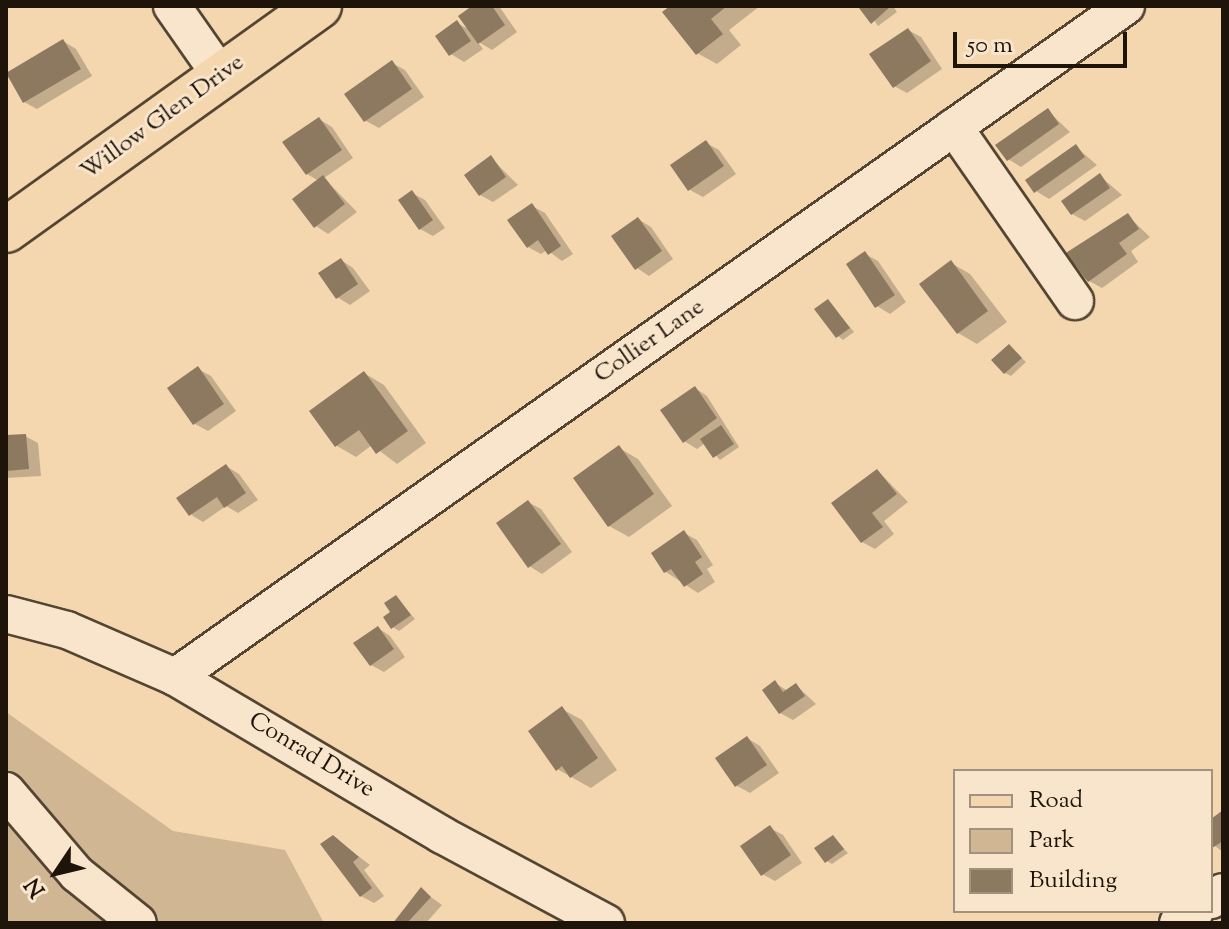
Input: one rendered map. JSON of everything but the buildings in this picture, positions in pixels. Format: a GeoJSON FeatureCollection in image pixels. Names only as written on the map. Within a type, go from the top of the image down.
{"type":"FeatureCollection","features":[{"type":"Feature","properties":{"kind":"main road","name":"Willow Glen Drive"},"geometry":{"type":"LineString","coordinates":[[6,230],[319,6]]}},
{"type":"Feature","properties":{"kind":"street"},"geometry":{"type":"LineString","coordinates":[[172,6],[221,76]]}},
{"type":"Feature","properties":{"kind":"street","name":"Collier Lane"},"geometry":{"type":"LineString","coordinates":[[175,677],[1126,6]]}},
{"type":"Feature","properties":{"kind":"street"},"geometry":{"type":"LineString","coordinates":[[954,127],[1075,301]]}},
{"type":"Feature","properties":{"kind":"street","name":"Conrad Drive"},"geometry":{"type":"LineString","coordinates":[[6,614],[67,630],[175,677],[442,835],[606,923]]}},
{"type":"Feature","properties":{"kind":"street"},"geometry":{"type":"LineString","coordinates":[[6,791],[77,874],[138,923]]}},
{"type":"Feature","properties":{"kind":"green space"},"geometry":{"type":"Polygon","coordinates":[[[6,712],[173,831],[285,850],[324,923],[6,923],[6,712]]]}}]}
